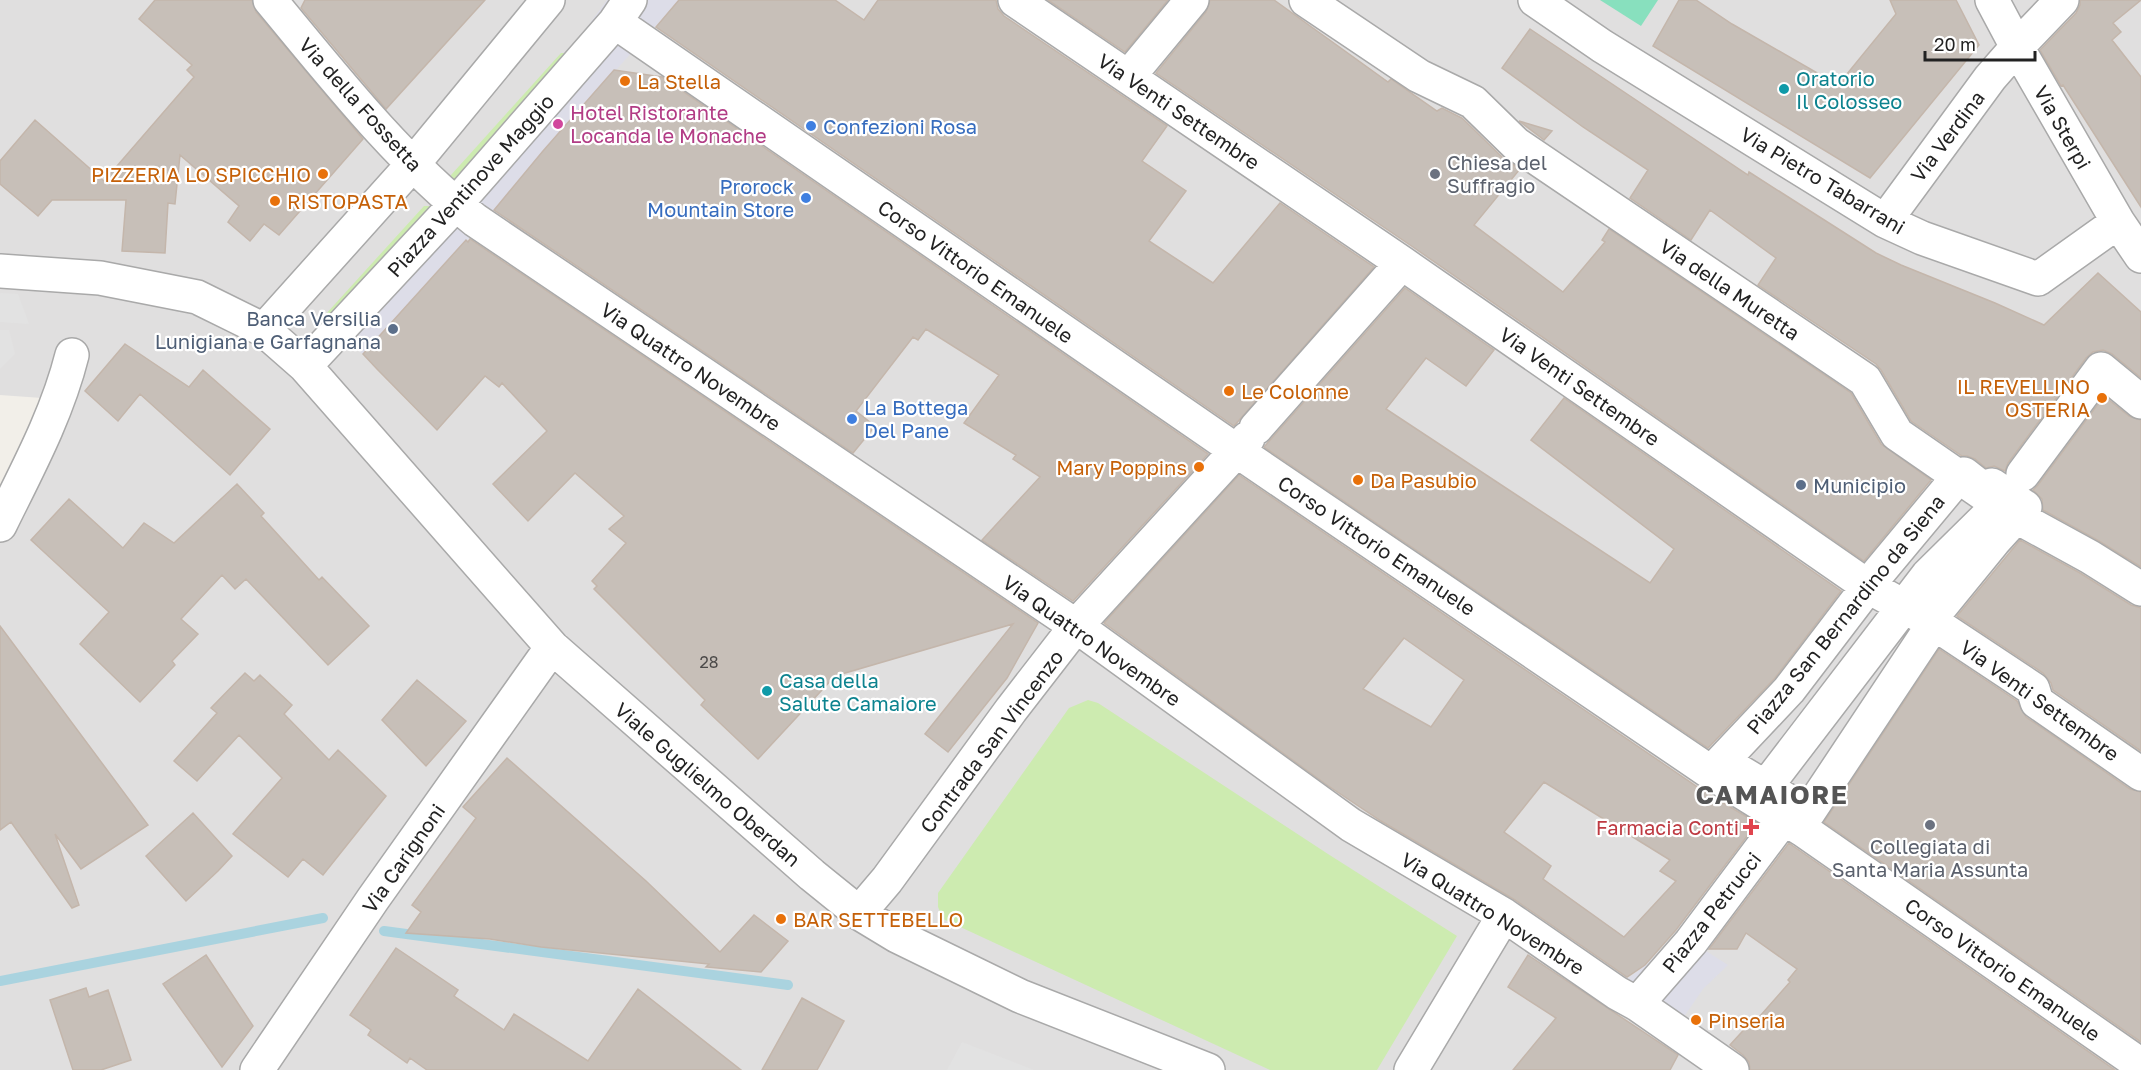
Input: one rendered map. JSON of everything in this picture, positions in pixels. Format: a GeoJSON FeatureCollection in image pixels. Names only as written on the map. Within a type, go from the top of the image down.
{"type":"FeatureCollection","features":[{"type":"Feature","properties":{"kind":"street","name":"Via della Fossetta"},"geometry":{"type":"LineString","coordinates":[[270,0],[341,86],[413,164],[455,205]]}},
{"type":"Feature","properties":{"kind":"street"},"geometry":{"type":"LineString","coordinates":[[264,330],[413,164],[548,0]]}},
{"type":"Feature","properties":{"kind":"street","name":"Via Venti Settembre"},"geometry":{"type":"LineString","coordinates":[[1015,0],[1402,263],[1869,587],[1918,614],[2033,689],[2037,702],[2141,774]]}},
{"type":"Feature","properties":{"kind":"street"},"geometry":{"type":"LineString","coordinates":[[1129,76],[1192,0]]}},
{"type":"Feature","properties":{"kind":"street","name":"Via della Muretta"},"geometry":{"type":"LineString","coordinates":[[1306,0],[1419,76],[1473,102],[1516,144],[1865,380],[1897,434],[1960,479]]}},
{"type":"Feature","properties":{"kind":"street","name":"Via Pietro Tabarrani"},"geometry":{"type":"LineString","coordinates":[[1535,0],[1602,46],[1885,221],[1922,238],[2038,279],[2118,222]]}},
{"type":"Feature","properties":{"kind":"street","name":"Via Sterpi"},"geometry":{"type":"LineString","coordinates":[[1992,0],[2016,47],[2118,222]]}},
{"type":"Feature","properties":{"kind":"street","name":"Via Verdina"},"geometry":{"type":"LineString","coordinates":[[1885,221],[1990,78],[2016,47],[2062,0]]}},
{"type":"Feature","properties":{"kind":"street","name":"Piazza Ventinove Maggio"},"geometry":{"type":"LineString","coordinates":[[304,366],[455,205],[622,11]]}},
{"type":"Feature","properties":{"kind":"street","name":"Corso Vittorio Emanuele"},"geometry":{"type":"LineString","coordinates":[[622,11],[1760,793],[1784,818],[2141,1065]]}},
{"type":"Feature","properties":{"kind":"street","name":"Via Quattro Novembre"},"geometry":{"type":"LineString","coordinates":[[455,205],[1077,626],[1351,825],[1504,915],[1732,1070]]}},
{"type":"Feature","properties":{"kind":"street"},"geometry":{"type":"LineString","coordinates":[[2118,222],[2141,256]]}},
{"type":"Feature","properties":{"kind":"street","name":"Contrada San Vincenzo"},"geometry":{"type":"LineString","coordinates":[[859,913],[887,880],[1011,710],[1077,626],[1247,439],[1402,263]]}},
{"type":"Feature","properties":{"kind":"street","name":"Viale Guglielmo Oberdan"},"geometry":{"type":"LineString","coordinates":[[0,271],[100,278],[197,297],[264,330],[304,366],[552,647],[812,875],[859,913],[897,936],[1020,996],[1208,1070]]}},
{"type":"Feature","properties":{"kind":"street"},"geometry":{"type":"LineString","coordinates":[[0,525],[41,443],[68,373],[72,355]]}},
{"type":"Feature","properties":{"kind":"street"},"geometry":{"type":"LineString","coordinates":[[2141,402],[2101,369],[2012,498],[2090,557],[2141,589]]}},
{"type":"Feature","properties":{"kind":"street","name":"Piazza San Bernardino da Siena"},"geometry":{"type":"LineString","coordinates":[[1760,793],[1918,614],[1928,575],[2012,498],[1992,485],[1987,492],[1964,474],[1954,482],[1879,572],[1789,690],[1722,761],[1760,793],[1808,813],[1929,631],[1918,614]]}},
{"type":"Feature","properties":{"kind":"street","name":"Via Carignoni"},"geometry":{"type":"LineString","coordinates":[[257,1070],[373,899],[552,647]]}},
{"type":"Feature","properties":{"kind":"street","name":"Piazza Petrucci"},"geometry":{"type":"LineString","coordinates":[[1637,1004],[1690,942],[1784,818]]}},
{"type":"Feature","properties":{"kind":"street"},"geometry":{"type":"LineString","coordinates":[[1411,1070],[1504,915]]}},
{"type":"Feature","properties":{"kind":"shaded area"},"geometry":{"type":"Polygon","coordinates":[[[0,0],[2141,0],[2141,1070],[0,1070],[0,509],[56,399],[0,395],[0,0]]]}},
{"type":"Feature","properties":{"kind":"shaded area"},"geometry":{"type":"Polygon","coordinates":[[[607,0],[679,0],[543,151],[491,214],[363,354],[325,324],[431,211],[431,206],[450,181],[456,184],[568,53],[607,0]]]}},
{"type":"Feature","properties":{"kind":"shaded area"},"geometry":{"type":"Polygon","coordinates":[[[0,293],[18,294],[29,324],[0,322],[0,293]]]}},
{"type":"Feature","properties":{"kind":"shaded area"},"geometry":{"type":"Polygon","coordinates":[[[0,330],[9,330],[15,354],[0,369],[0,330]]]}},
{"type":"Feature","properties":{"kind":"shaded area"},"geometry":{"type":"Polygon","coordinates":[[[1678,933],[1728,965],[1703,989],[1679,1024],[1623,982],[1646,965],[1678,933]]]}},
{"type":"Feature","properties":{"kind":"shaded area"},"geometry":{"type":"Polygon","coordinates":[[[962,1042],[1034,1070],[947,1070],[962,1042]]]}},
{"type":"Feature","properties":{"kind":"green space"},"geometry":{"type":"Polygon","coordinates":[[[1600,0],[1658,0],[1641,26],[1600,0]]]}},
{"type":"Feature","properties":{"kind":"green space"},"geometry":{"type":"Polygon","coordinates":[[[561,53],[568,53],[456,184],[450,181],[451,175],[561,53]]]}},
{"type":"Feature","properties":{"kind":"green space"},"geometry":{"type":"Polygon","coordinates":[[[424,206],[431,206],[431,211],[325,324],[325,315],[424,206]]]}},
{"type":"Feature","properties":{"kind":"green space"},"geometry":{"type":"Polygon","coordinates":[[[1088,700],[1098,703],[1457,936],[1377,1070],[1270,1070],[943,919],[938,907],[938,893],[1069,708],[1088,700]]]}},
{"type":"Feature","properties":{"kind":"building"},"geometry":{"type":"Polygon","coordinates":[[[155,0],[252,0],[256,12],[363,139],[279,235],[264,224],[250,241],[228,222],[239,206],[180,155],[175,204],[168,203],[165,253],[122,251],[126,200],[52,200],[38,216],[0,184],[0,161],[35,120],[104,181],[194,77],[187,70],[192,65],[139,19],[155,0]]]}},
{"type":"Feature","properties":{"kind":"building"},"geometry":{"type":"Polygon","coordinates":[[[305,0],[485,0],[386,109],[301,8],[305,0]]]}},
{"type":"Feature","properties":{"kind":"building"},"geometry":{"type":"Polygon","coordinates":[[[679,0],[835,0],[864,20],[878,0],[996,0],[998,9],[1004,16],[1167,126],[1142,161],[1186,191],[1149,241],[1213,283],[1280,203],[1374,267],[1234,426],[656,27],[679,0]]]}},
{"type":"Feature","properties":{"kind":"building"},"geometry":{"type":"Polygon","coordinates":[[[1048,0],[1168,0],[1125,52],[1048,0]]]}},
{"type":"Feature","properties":{"kind":"building"},"geometry":{"type":"Polygon","coordinates":[[[1210,0],[1274,0],[1388,82],[1391,79],[1437,111],[1442,108],[1462,118],[1503,158],[1520,169],[1474,225],[1563,292],[1605,242],[1602,240],[1609,229],[1851,393],[1881,444],[1931,480],[1864,561],[1413,247],[1156,73],[1206,12],[1210,0]]]}},
{"type":"Feature","properties":{"kind":"building","name":"Oratorio Il Colosseo"},"geometry":{"type":"Polygon","coordinates":[[[1679,0],[1696,0],[1732,24],[1838,85],[1896,14],[1890,0],[1956,0],[1979,45],[1870,178],[1653,46],[1679,0]]]}},
{"type":"Feature","properties":{"kind":"building"},"geometry":{"type":"Polygon","coordinates":[[[2080,0],[2141,0],[2113,23],[2121,32],[2112,40],[2141,77],[2141,207],[2063,85],[2061,86],[2040,50],[2076,13],[2080,0]]]}},
{"type":"Feature","properties":{"kind":"building"},"geometry":{"type":"Polygon","coordinates":[[[1530,29],[1748,175],[1749,172],[1876,253],[1901,265],[2044,325],[2098,273],[2141,312],[2141,378],[2112,354],[2103,350],[2093,352],[2086,358],[2008,463],[2005,471],[1994,466],[1986,468],[1975,459],[1962,456],[1911,421],[1876,364],[1758,285],[1776,258],[1710,210],[1691,240],[1630,198],[1648,170],[1583,127],[1502,68],[1530,29]]]}},
{"type":"Feature","properties":{"kind":"building"},"geometry":{"type":"Polygon","coordinates":[[[614,70],[662,77],[1208,454],[1073,601],[982,540],[1040,477],[1013,459],[1016,455],[964,423],[999,375],[926,329],[918,340],[913,337],[856,411],[875,426],[853,453],[494,210],[614,70]]]}},
{"type":"Feature","properties":{"kind":"building"},"geometry":{"type":"Polygon","coordinates":[[[1519,121],[1552,131],[1544,140],[1519,121]]]}},
{"type":"Feature","properties":{"kind":"building"},"geometry":{"type":"Polygon","coordinates":[[[470,239],[1038,623],[1007,678],[948,752],[925,734],[1013,624],[835,676],[758,759],[701,705],[705,700],[594,589],[597,586],[592,581],[626,543],[609,529],[624,516],[575,473],[528,521],[493,484],[547,431],[502,383],[499,387],[485,376],[437,430],[363,354],[466,240],[468,242],[470,239]]]}},
{"type":"Feature","properties":{"kind":"building"},"geometry":{"type":"Polygon","coordinates":[[[1405,288],[1494,350],[1466,386],[1426,358],[1386,409],[1650,583],[1674,549],[1531,440],[1564,398],[1841,591],[1775,678],[1708,748],[1264,447],[1405,288]]]}},
{"type":"Feature","properties":{"kind":"building"},"geometry":{"type":"Polygon","coordinates":[[[125,344],[189,387],[203,370],[270,429],[230,475],[140,394],[118,421],[85,391],[125,344]]]}},
{"type":"Feature","properties":{"kind":"building"},"geometry":{"type":"Polygon","coordinates":[[[2104,396],[2129,416],[2141,420],[2141,567],[2043,510],[2042,499],[2033,490],[2104,396]]]}},
{"type":"Feature","properties":{"kind":"building"},"geometry":{"type":"Polygon","coordinates":[[[1239,475],[1702,790],[1757,823],[1676,930],[1645,965],[1627,977],[1515,900],[1381,821],[1327,785],[1104,623],[1239,475]],[[1404,638],[1363,689],[1431,727],[1464,680],[1404,638]],[[1544,782],[1504,832],[1551,866],[1543,879],[1624,937],[1676,881],[1660,871],[1670,860],[1544,782]]]}},
{"type":"Feature","properties":{"kind":"building"},"geometry":{"type":"Polygon","coordinates":[[[237,484],[264,513],[261,516],[319,580],[322,577],[369,626],[328,665],[246,579],[235,589],[222,575],[181,619],[198,634],[172,661],[175,665],[140,702],[80,644],[109,612],[31,540],[69,499],[123,548],[144,523],[174,543],[237,484]]]}},
{"type":"Feature","properties":{"kind":"building"},"geometry":{"type":"Polygon","coordinates":[[[2020,540],[2080,573],[2131,605],[2141,608],[2141,751],[2053,690],[2051,683],[2043,673],[1957,616],[2020,540]]]}},
{"type":"Feature","properties":{"kind":"building"},"geometry":{"type":"Polygon","coordinates":[[[0,626],[148,825],[81,869],[55,834],[79,905],[72,908],[11,822],[0,830],[0,626]]]}},
{"type":"Feature","properties":{"kind":"building"},"geometry":{"type":"Polygon","coordinates":[[[1939,649],[2017,701],[2026,717],[2130,789],[2141,792],[2141,1042],[1824,822],[1939,649]]]}},
{"type":"Feature","properties":{"kind":"building"},"geometry":{"type":"Polygon","coordinates":[[[245,673],[254,681],[260,675],[292,705],[284,714],[329,760],[338,750],[386,796],[323,875],[303,859],[288,877],[233,834],[282,778],[239,735],[197,781],[174,761],[217,713],[211,708],[245,673]]]}},
{"type":"Feature","properties":{"kind":"building"},"geometry":{"type":"Polygon","coordinates":[[[417,680],[466,721],[426,766],[382,720],[417,680]]]}},
{"type":"Feature","properties":{"kind":"building"},"geometry":{"type":"Polygon","coordinates":[[[507,758],[646,881],[720,952],[754,915],[788,941],[761,972],[490,939],[406,933],[421,912],[412,905],[476,818],[463,807],[507,758]]]}},
{"type":"Feature","properties":{"kind":"building"},"geometry":{"type":"Polygon","coordinates":[[[193,813],[232,856],[186,901],[146,856],[193,813]]]}},
{"type":"Feature","properties":{"kind":"building"},"geometry":{"type":"Polygon","coordinates":[[[1789,843],[2115,1070],[1750,1070],[1749,1062],[1730,1045],[1750,1023],[1753,1024],[1790,982],[1788,980],[1797,969],[1746,933],[1737,949],[1709,949],[1789,843]]]}},
{"type":"Feature","properties":{"kind":"building"},"geometry":{"type":"Polygon","coordinates":[[[396,948],[458,990],[454,996],[504,1030],[514,1014],[588,1061],[638,989],[741,1070],[427,1070],[410,1058],[407,1063],[368,1035],[371,1030],[350,1015],[396,948]]]}},
{"type":"Feature","properties":{"kind":"building"},"geometry":{"type":"Polygon","coordinates":[[[206,955],[253,1026],[222,1067],[163,984],[206,955]]]}},
{"type":"Feature","properties":{"kind":"building"},"geometry":{"type":"Polygon","coordinates":[[[1528,955],[1678,1055],[1670,1070],[1513,1070],[1556,1018],[1508,987],[1528,955]]]}},
{"type":"Feature","properties":{"kind":"building"},"geometry":{"type":"Polygon","coordinates":[[[86,988],[89,997],[108,990],[131,1060],[101,1070],[73,1070],[50,1000],[86,988]]]}},
{"type":"Feature","properties":{"kind":"building"},"geometry":{"type":"Polygon","coordinates":[[[802,998],[844,1021],[817,1070],[762,1070],[802,998]]]}},
{"type":"Feature","properties":{"kind":"waterway"},"geometry":{"type":"LineString","coordinates":[[0,981],[323,918]]}},
{"type":"Feature","properties":{"kind":"waterway"},"geometry":{"type":"LineString","coordinates":[[384,931],[788,985]]}},
{"type":"Feature","properties":{"kind":"place","name":"La Stella"},"geometry":{"type":"Point","coordinates":[625,81]}},
{"type":"Feature","properties":{"kind":"place","name":"Oratorio Il Colosseo"},"geometry":{"type":"Point","coordinates":[1784,89]}},
{"type":"Feature","properties":{"kind":"place","name":"Hotel Ristorante Locanda le Monache"},"geometry":{"type":"Point","coordinates":[558,124]}},
{"type":"Feature","properties":{"kind":"place","name":"Confezioni Rosa"},"geometry":{"type":"Point","coordinates":[811,126]}},
{"type":"Feature","properties":{"kind":"place","name":"PIZZERIA LO SPICCHIO"},"geometry":{"type":"Point","coordinates":[323,174]}},
{"type":"Feature","properties":{"kind":"place","name":"Chiesa del Suffragio"},"geometry":{"type":"Point","coordinates":[1435,174]}},
{"type":"Feature","properties":{"kind":"place","name":"Prorock Mountain Store"},"geometry":{"type":"Point","coordinates":[806,198]}},
{"type":"Feature","properties":{"kind":"place","name":"RISTOPASTA"},"geometry":{"type":"Point","coordinates":[275,201]}},
{"type":"Feature","properties":{"kind":"place","name":"Banca Versilia Lunigiana e Garfagnana"},"geometry":{"type":"Point","coordinates":[393,329]}},
{"type":"Feature","properties":{"kind":"place","name":"Le Colonne"},"geometry":{"type":"Point","coordinates":[1229,391]}},
{"type":"Feature","properties":{"kind":"place","name":"IL REVELLINO OSTERIA"},"geometry":{"type":"Point","coordinates":[2102,398]}},
{"type":"Feature","properties":{"kind":"place","name":"La Bottega Del Pane"},"geometry":{"type":"Point","coordinates":[852,419]}},
{"type":"Feature","properties":{"kind":"place","name":"Mary Poppins"},"geometry":{"type":"Point","coordinates":[1199,467]}},
{"type":"Feature","properties":{"kind":"place","name":"Da Pasubio"},"geometry":{"type":"Point","coordinates":[1358,480]}},
{"type":"Feature","properties":{"kind":"place","name":"Municipio"},"geometry":{"type":"Point","coordinates":[1801,485]}},
{"type":"Feature","properties":{"kind":"place","name":"Casa della Salute Camaiore"},"geometry":{"type":"Point","coordinates":[767,691]}},
{"type":"Feature","properties":{"kind":"place","name":"Collegiata di Santa Maria Assunta"},"geometry":{"type":"Point","coordinates":[1930,825]}},
{"type":"Feature","properties":{"kind":"place","name":"Farmacia Conti"},"geometry":{"type":"Point","coordinates":[1751,827]}},
{"type":"Feature","properties":{"kind":"place","name":"BAR SETTEBELLO"},"geometry":{"type":"Point","coordinates":[781,919]}},
{"type":"Feature","properties":{"kind":"place","name":"Pinseria"},"geometry":{"type":"Point","coordinates":[1696,1020]}},
{"type":"Feature","properties":{"kind":"district","name":"CAMAIORE"},"geometry":{"type":"Point","coordinates":[1772,794]}}]}
